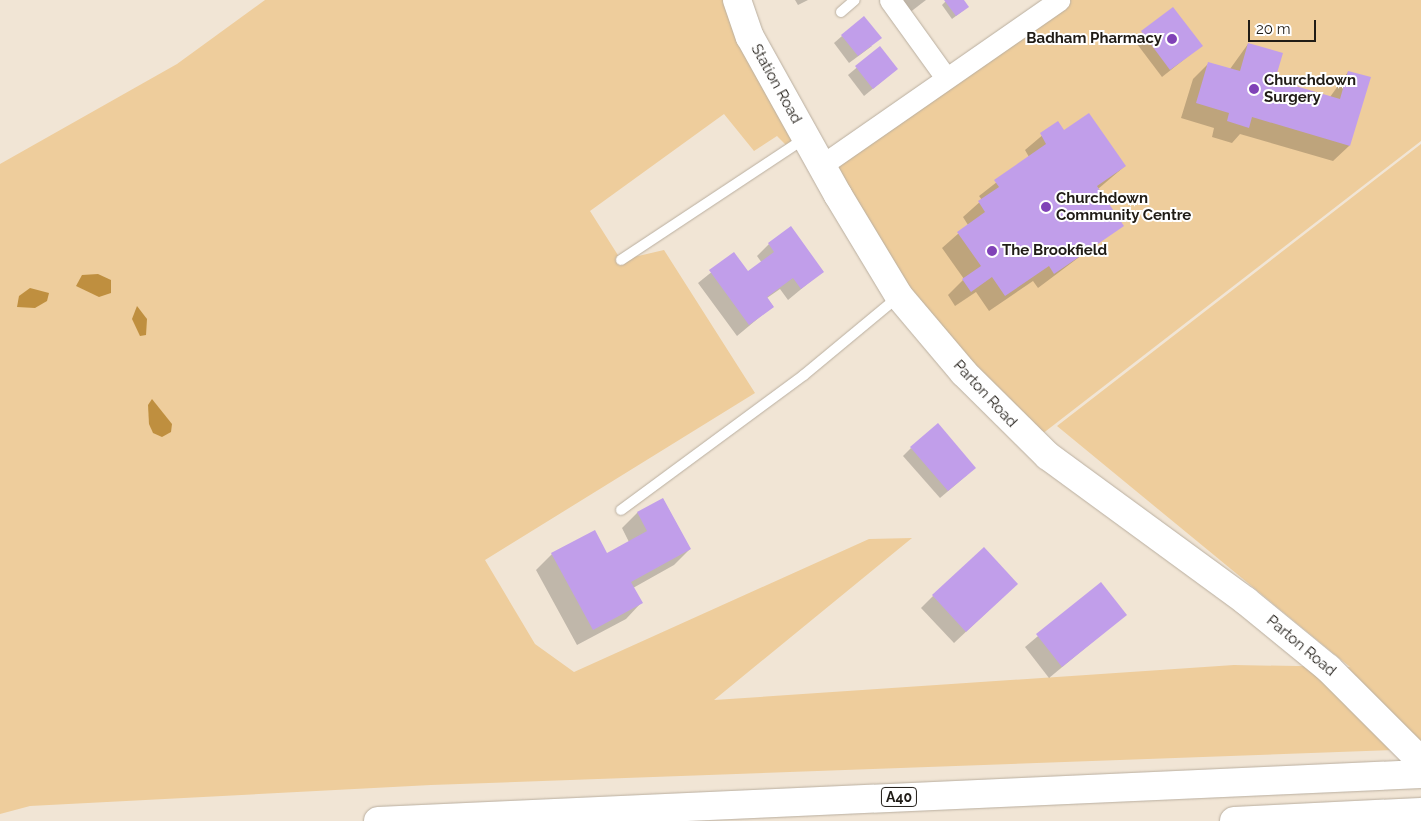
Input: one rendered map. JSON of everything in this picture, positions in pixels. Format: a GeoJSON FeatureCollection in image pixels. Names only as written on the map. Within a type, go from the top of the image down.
{"type":"FeatureCollection","features":[{"type":"Feature","properties":{"kind":"main road","name":"Station Road"},"geometry":{"type":"LineString","coordinates":[[736,0],[750,37],[805,138],[822,165]]}},
{"type":"Feature","properties":{"kind":"main road","name":"Parton Road"},"geometry":{"type":"LineString","coordinates":[[822,165],[900,296],[964,373],[1048,456],[1246,601],[1328,668],[1421,761]]}},
{"type":"Feature","properties":{"kind":"main road","name":"A40"},"geometry":{"type":"LineString","coordinates":[[378,821],[1421,774]]}},
{"type":"Feature","properties":{"kind":"main road"},"geometry":{"type":"LineString","coordinates":[[1234,821],[1421,812]]}},
{"type":"Feature","properties":{"kind":"street"},"geometry":{"type":"LineString","coordinates":[[890,0],[946,78]]}},
{"type":"Feature","properties":{"kind":"street"},"geometry":{"type":"LineString","coordinates":[[822,165],[1058,0]]}},
{"type":"Feature","properties":{"kind":"lane"},"geometry":{"type":"LineString","coordinates":[[841,12],[855,0]]}},
{"type":"Feature","properties":{"kind":"lane"},"geometry":{"type":"LineString","coordinates":[[621,260],[805,138]]}},
{"type":"Feature","properties":{"kind":"lane"},"geometry":{"type":"LineString","coordinates":[[621,510],[804,375],[900,296]]}},
{"type":"Feature","properties":{"kind":"shaded area"},"geometry":{"type":"Polygon","coordinates":[[[265,0],[737,0],[805,138],[788,147],[777,136],[754,151],[724,114],[590,211],[621,260],[664,250],[755,393],[485,560],[535,644],[574,672],[869,539],[912,538],[714,700],[1234,665],[1350,667],[1057,426],[1421,144],[1421,749],[431,785],[30,806],[0,814],[0,164],[177,64],[265,0]]]}},
{"type":"Feature","properties":{"kind":"shaded area"},"geometry":{"type":"Polygon","coordinates":[[[1059,0],[1421,0],[1421,141],[1033,441],[964,373],[822,165],[1059,0]]]}},
{"type":"Feature","properties":{"kind":"shaded area"},"geometry":{"type":"Polygon","coordinates":[[[98,274],[111,280],[111,293],[99,297],[76,286],[82,275],[98,274]]]}},
{"type":"Feature","properties":{"kind":"shaded area"},"geometry":{"type":"Polygon","coordinates":[[[30,288],[49,293],[47,301],[35,308],[17,307],[19,296],[30,288]]]}},
{"type":"Feature","properties":{"kind":"shaded area"},"geometry":{"type":"Polygon","coordinates":[[[137,306],[147,319],[146,335],[140,336],[132,319],[137,306]]]}},
{"type":"Feature","properties":{"kind":"shaded area"},"geometry":{"type":"Polygon","coordinates":[[[152,399],[172,424],[171,432],[162,437],[153,433],[149,424],[148,405],[152,399]]]}},
{"type":"Feature","properties":{"kind":"building"},"geometry":{"type":"Polygon","coordinates":[[[944,0],[964,0],[969,7],[956,16],[944,0]]]}},
{"type":"Feature","properties":{"kind":"building","name":"Badham Pharmacy"},"geometry":{"type":"Polygon","coordinates":[[[1173,7],[1203,46],[1170,70],[1141,31],[1173,7]]]}},
{"type":"Feature","properties":{"kind":"building"},"geometry":{"type":"Polygon","coordinates":[[[864,16],[882,38],[858,56],[841,35],[864,16]]]}},
{"type":"Feature","properties":{"kind":"building","name":"Churchdown Surgery"},"geometry":{"type":"Polygon","coordinates":[[[1248,43],[1283,53],[1275,80],[1340,99],[1348,71],[1371,77],[1350,146],[1252,117],[1249,128],[1227,121],[1229,113],[1196,103],[1208,62],[1240,71],[1248,43]]]}},
{"type":"Feature","properties":{"kind":"building"},"geometry":{"type":"Polygon","coordinates":[[[880,46],[898,69],[873,89],[855,66],[880,46]]]}},
{"type":"Feature","properties":{"kind":"building","name":"Churchdown Community Centre"},"geometry":{"type":"Polygon","coordinates":[[[1089,113],[1126,166],[1097,186],[1124,226],[1054,274],[1049,266],[1005,296],[992,277],[971,292],[962,279],[981,266],[957,232],[985,212],[978,201],[999,187],[994,180],[1046,144],[1040,133],[1058,121],[1064,130],[1089,113]]]}},
{"type":"Feature","properties":{"kind":"building"},"geometry":{"type":"Polygon","coordinates":[[[791,226],[824,272],[801,289],[793,278],[767,297],[774,307],[749,325],[709,270],[734,252],[748,271],[774,252],[768,243],[791,226]]]}},
{"type":"Feature","properties":{"kind":"building"},"geometry":{"type":"Polygon","coordinates":[[[938,423],[976,468],[948,491],[910,447],[938,423]]]}},
{"type":"Feature","properties":{"kind":"building"},"geometry":{"type":"Polygon","coordinates":[[[663,498],[691,549],[631,582],[643,603],[593,630],[551,553],[595,530],[607,553],[647,531],[637,512],[663,498]]]}},
{"type":"Feature","properties":{"kind":"building"},"geometry":{"type":"Polygon","coordinates":[[[984,547],[1018,584],[966,632],[932,595],[984,547]]]}},
{"type":"Feature","properties":{"kind":"building"},"geometry":{"type":"Polygon","coordinates":[[[1101,582],[1127,615],[1062,667],[1036,634],[1101,582]]]}},
{"type":"Feature","properties":{"kind":"place","name":"Badham Pharmacy"},"geometry":{"type":"Point","coordinates":[1172,39]}},
{"type":"Feature","properties":{"kind":"place","name":"Churchdown Surgery"},"geometry":{"type":"Point","coordinates":[1254,89]}},
{"type":"Feature","properties":{"kind":"place","name":"Churchdown Community Centre"},"geometry":{"type":"Point","coordinates":[1046,207]}},
{"type":"Feature","properties":{"kind":"place","name":"The Brookfield"},"geometry":{"type":"Point","coordinates":[992,251]}}]}
